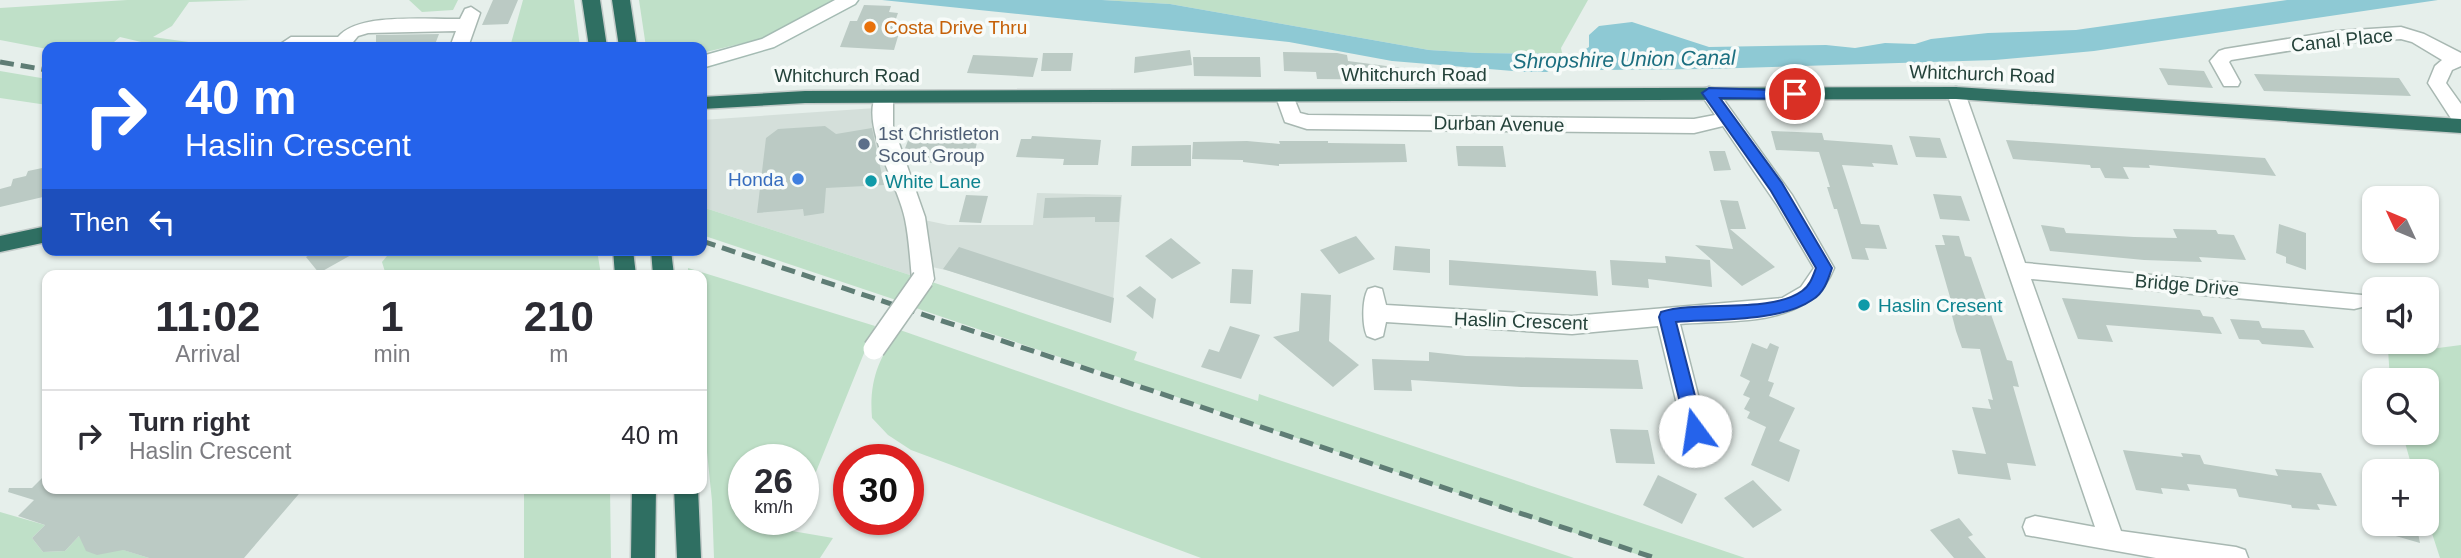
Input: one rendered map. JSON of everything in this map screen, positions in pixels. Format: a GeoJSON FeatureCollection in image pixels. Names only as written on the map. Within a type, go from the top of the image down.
{"type":"FeatureCollection","features":[{"type":"Feature","properties":{"kind":"highway"},"geometry":{"type":"LineString","coordinates":[[592,0],[597,42]]}},
{"type":"Feature","properties":{"kind":"highway"},"geometry":{"type":"LineString","coordinates":[[621,0],[627,42]]}},
{"type":"Feature","properties":{"kind":"highway","name":"Whitchurch Road"},"geometry":{"type":"LineString","coordinates":[[707,103],[784,98],[884,97],[1956,93],[2461,126]]}},
{"type":"Feature","properties":{"kind":"highway"},"geometry":{"type":"LineString","coordinates":[[0,244],[42,234]]}},
{"type":"Feature","properties":{"kind":"highway"},"geometry":{"type":"LineString","coordinates":[[643,558],[644,494]]}},
{"type":"Feature","properties":{"kind":"highway"},"geometry":{"type":"LineString","coordinates":[[687,494],[688,558]]}},
{"type":"Feature","properties":{"kind":"street"},"geometry":{"type":"LineString","coordinates":[[707,61],[768,43],[849,0]]}},
{"type":"Feature","properties":{"kind":"street"},"geometry":{"type":"LineString","coordinates":[[346,42],[352,32],[361,28],[468,18],[461,42]]}},
{"type":"Feature","properties":{"kind":"street","name":"Canal Place"},"geometry":{"type":"LineString","coordinates":[[2231,82],[2219,61],[2225,55],[2337,37],[2409,34],[2458,60]]}},
{"type":"Feature","properties":{"kind":"street","name":"Canal Place"},"geometry":{"type":"LineString","coordinates":[[2458,60],[2444,66],[2437,83],[2461,118]]}},
{"type":"Feature","properties":{"kind":"street","name":"Haslin Crescent"},"geometry":{"type":"LineString","coordinates":[[1375,313],[1572,325],[1782,307],[1808,296],[1818,284],[1824,268],[1776,187],[1709,93]]}},
{"type":"Feature","properties":{"kind":"street"},"geometry":{"type":"LineString","coordinates":[[1956,93],[2020,270],[2112,541]]}},
{"type":"Feature","properties":{"kind":"street"},"geometry":{"type":"LineString","coordinates":[[874,349],[923,279],[915,217],[883,125],[884,97]]}},
{"type":"Feature","properties":{"kind":"street","name":"Durban Avenue"},"geometry":{"type":"LineString","coordinates":[[1284,97],[1292,117],[1307,122],[1693,126],[1727,119]]}},
{"type":"Feature","properties":{"kind":"street","name":"Bridge Drive"},"geometry":{"type":"LineString","coordinates":[[2020,270],[2354,301]]}},
{"type":"Feature","properties":{"kind":"street"},"geometry":{"type":"LineString","coordinates":[[1667,317],[1701,454]]}},
{"type":"Feature","properties":{"kind":"street"},"geometry":{"type":"LineString","coordinates":[[2035,527],[2236,558]]}},
{"type":"Feature","properties":{"kind":"shaded area"},"geometry":{"type":"Polygon","coordinates":[[[876,108],[910,217],[948,225],[1033,225],[1037,193],[1122,195],[1111,323],[950,271],[914,263],[913,276],[707,209],[707,120],[876,108]]]}},
{"type":"Feature","properties":{"kind":"green space"},"geometry":{"type":"Polygon","coordinates":[[[127,0],[250,0],[189,2],[172,26],[153,37],[188,42],[141,42],[120,37],[114,42],[42,42],[42,48],[0,40],[0,8],[127,0]]]}},
{"type":"Feature","properties":{"kind":"green space"},"geometry":{"type":"Polygon","coordinates":[[[409,0],[458,0],[453,10],[422,12],[409,0]]]}},
{"type":"Feature","properties":{"kind":"green space"},"geometry":{"type":"Polygon","coordinates":[[[523,0],[574,0],[579,42],[511,42],[523,0]]]}},
{"type":"Feature","properties":{"kind":"green space"},"geometry":{"type":"Polygon","coordinates":[[[639,0],[838,0],[760,39],[707,52],[707,42],[645,42],[639,0]]]}},
{"type":"Feature","properties":{"kind":"green space"},"geometry":{"type":"Polygon","coordinates":[[[1102,0],[1588,0],[1561,48],[1562,53],[1478,53],[1429,50],[1170,4],[1102,0]]]}},
{"type":"Feature","properties":{"kind":"green space"},"geometry":{"type":"Polygon","coordinates":[[[0,71],[42,78],[42,104],[0,98],[0,71]]]}},
{"type":"Feature","properties":{"kind":"green space"},"geometry":{"type":"Polygon","coordinates":[[[707,209],[913,276],[896,300],[707,237],[707,209]]]}},
{"type":"Feature","properties":{"kind":"green space"},"geometry":{"type":"Polygon","coordinates":[[[387,256],[598,256],[600,270],[384,270],[382,262],[387,256]]]}},
{"type":"Feature","properties":{"kind":"green space"},"geometry":{"type":"Polygon","coordinates":[[[707,274],[875,326],[819,464],[819,444],[728,444],[728,535],[815,535],[833,538],[820,558],[714,558],[707,452],[707,274]]]}},
{"type":"Feature","properties":{"kind":"green space"},"geometry":{"type":"Polygon","coordinates":[[[932,282],[1137,352],[1134,360],[1258,401],[1259,394],[1745,558],[1648,558],[913,307],[932,282]]]}},
{"type":"Feature","properties":{"kind":"green space"},"geometry":{"type":"Polygon","coordinates":[[[900,330],[1126,409],[1574,558],[1201,558],[924,455],[924,444],[902,444],[888,435],[872,418],[871,405],[877,371],[886,350],[900,330]]]}},
{"type":"Feature","properties":{"kind":"green space"},"geometry":{"type":"Polygon","coordinates":[[[2461,345],[2461,558],[2440,558],[2433,536],[2439,536],[2439,459],[2410,459],[2406,445],[2439,445],[2439,368],[2389,368],[2388,354],[2439,354],[2439,348],[2461,345]]]}},
{"type":"Feature","properties":{"kind":"green space"},"geometry":{"type":"Polygon","coordinates":[[[524,494],[610,494],[611,558],[524,558],[524,494]]]}},
{"type":"Feature","properties":{"kind":"green space"},"geometry":{"type":"Polygon","coordinates":[[[0,512],[45,525],[32,538],[43,552],[65,551],[79,536],[149,558],[0,558],[0,512]]]}},
{"type":"Feature","properties":{"kind":"water","name":"Shropshire Union Canal"},"geometry":{"type":"Polygon","coordinates":[[[882,0],[1102,0],[1170,4],[1429,50],[1578,54],[1589,47],[1589,35],[1599,26],[1632,22],[1709,47],[1826,45],[1855,48],[1885,43],[1915,44],[1931,39],[1988,33],[2076,30],[2287,0],[2438,0],[2094,51],[1995,60],[1707,69],[1600,70],[1581,66],[1553,68],[1547,72],[1525,72],[1392,61],[1289,42],[882,0]]]}},
{"type":"Feature","properties":{"kind":"building"},"geometry":{"type":"Polygon","coordinates":[[[493,0],[518,0],[508,24],[482,25],[493,0]]]}},
{"type":"Feature","properties":{"kind":"building","name":"Costa Drive Thru"},"geometry":{"type":"Polygon","coordinates":[[[864,5],[891,6],[889,12],[898,13],[891,33],[899,33],[894,50],[840,47],[850,21],[857,21],[864,5]]]}},
{"type":"Feature","properties":{"kind":"building"},"geometry":{"type":"Polygon","coordinates":[[[439,34],[436,42],[376,42],[376,35],[439,34]]]}},
{"type":"Feature","properties":{"kind":"building"},"geometry":{"type":"Polygon","coordinates":[[[1190,50],[1192,65],[1134,73],[1135,57],[1190,50]]]}},
{"type":"Feature","properties":{"kind":"building"},"geometry":{"type":"Polygon","coordinates":[[[1283,52],[1347,55],[1348,61],[1409,69],[1408,80],[1317,79],[1316,72],[1284,71],[1283,52]]]}},
{"type":"Feature","properties":{"kind":"building"},"geometry":{"type":"Polygon","coordinates":[[[1043,53],[1073,53],[1071,71],[1041,71],[1043,53]]]}},
{"type":"Feature","properties":{"kind":"building"},"geometry":{"type":"Polygon","coordinates":[[[973,55],[1038,58],[1033,77],[967,73],[973,55]]]}},
{"type":"Feature","properties":{"kind":"building"},"geometry":{"type":"Polygon","coordinates":[[[1193,57],[1260,57],[1261,77],[1194,76],[1193,57]]]}},
{"type":"Feature","properties":{"kind":"building"},"geometry":{"type":"Polygon","coordinates":[[[2159,68],[2204,71],[2213,88],[2168,85],[2159,68]]]}},
{"type":"Feature","properties":{"kind":"building"},"geometry":{"type":"Polygon","coordinates":[[[2254,74],[2399,78],[2411,96],[2264,91],[2254,74]]]}},
{"type":"Feature","properties":{"kind":"building","name":"Honda"},"geometry":{"type":"Polygon","coordinates":[[[825,126],[836,134],[872,128],[884,185],[826,188],[824,213],[804,216],[803,209],[757,213],[766,138],[778,129],[825,126]]]}},
{"type":"Feature","properties":{"kind":"building"},"geometry":{"type":"Polygon","coordinates":[[[912,130],[979,134],[975,151],[967,151],[965,159],[958,159],[957,164],[908,162],[904,151],[912,130]]]}},
{"type":"Feature","properties":{"kind":"building"},"geometry":{"type":"Polygon","coordinates":[[[1771,131],[1822,133],[1824,140],[1892,145],[1898,165],[1842,165],[1861,224],[1879,225],[1887,249],[1865,248],[1869,260],[1852,259],[1837,209],[1834,209],[1827,187],[1830,187],[1819,152],[1776,150],[1771,131]]]}},
{"type":"Feature","properties":{"kind":"building"},"geometry":{"type":"Polygon","coordinates":[[[1032,136],[1101,140],[1098,165],[1063,165],[1064,159],[1016,157],[1021,139],[1031,139],[1032,136]]]}},
{"type":"Feature","properties":{"kind":"building"},"geometry":{"type":"Polygon","coordinates":[[[1909,136],[1940,138],[1947,158],[1916,157],[1909,136]]]}},
{"type":"Feature","properties":{"kind":"building"},"geometry":{"type":"Polygon","coordinates":[[[2006,140],[2265,158],[2276,176],[2149,165],[2150,168],[2123,167],[2129,179],[2105,178],[2100,168],[2091,168],[2090,165],[2013,159],[2006,140]]]}},
{"type":"Feature","properties":{"kind":"building"},"geometry":{"type":"Polygon","coordinates":[[[1247,141],[1280,144],[1279,141],[1405,144],[1407,162],[1279,166],[1243,160],[1192,159],[1193,142],[1247,141]]]}},
{"type":"Feature","properties":{"kind":"building"},"geometry":{"type":"Polygon","coordinates":[[[1191,145],[1191,166],[1131,166],[1132,146],[1191,145]]]}},
{"type":"Feature","properties":{"kind":"building"},"geometry":{"type":"Polygon","coordinates":[[[1456,146],[1503,146],[1506,167],[1458,166],[1456,146]]]}},
{"type":"Feature","properties":{"kind":"building"},"geometry":{"type":"Polygon","coordinates":[[[1709,151],[1725,151],[1731,170],[1714,171],[1709,151]]]}},
{"type":"Feature","properties":{"kind":"building"},"geometry":{"type":"Polygon","coordinates":[[[42,168],[42,197],[0,207],[0,189],[11,186],[13,179],[26,176],[28,171],[42,168]]]}},
{"type":"Feature","properties":{"kind":"building"},"geometry":{"type":"Polygon","coordinates":[[[1933,194],[1961,196],[1970,221],[1940,219],[1933,194]]]}},
{"type":"Feature","properties":{"kind":"building"},"geometry":{"type":"Polygon","coordinates":[[[966,195],[988,196],[981,223],[959,222],[966,195]]]}},
{"type":"Feature","properties":{"kind":"building"},"geometry":{"type":"Polygon","coordinates":[[[1121,197],[1119,222],[1095,222],[1095,217],[1043,218],[1045,198],[1121,197]]]}},
{"type":"Feature","properties":{"kind":"building"},"geometry":{"type":"Polygon","coordinates":[[[1720,200],[1738,201],[1746,229],[1730,229],[1775,267],[1742,286],[1695,245],[1733,249],[1720,200]]]}},
{"type":"Feature","properties":{"kind":"building"},"geometry":{"type":"Polygon","coordinates":[[[2279,224],[2306,233],[2306,270],[2286,263],[2286,257],[2276,253],[2279,224]]]}},
{"type":"Feature","properties":{"kind":"building"},"geometry":{"type":"Polygon","coordinates":[[[2041,225],[2064,228],[2066,233],[2134,237],[2177,238],[2173,229],[2216,230],[2218,234],[2234,235],[2246,260],[2199,257],[2202,262],[2144,260],[2050,251],[2041,225]]]}},
{"type":"Feature","properties":{"kind":"building"},"geometry":{"type":"Polygon","coordinates":[[[1942,235],[1959,236],[1965,256],[1971,257],[2007,360],[2012,361],[2019,387],[2013,386],[2036,466],[2007,463],[2011,480],[1958,474],[1952,450],[1986,454],[1972,407],[1991,409],[1988,399],[1993,400],[1980,349],[1962,348],[1956,331],[1949,304],[1952,304],[1935,245],[1945,245],[1942,235]]]}},
{"type":"Feature","properties":{"kind":"building"},"geometry":{"type":"Polygon","coordinates":[[[1356,236],[1375,259],[1339,274],[1320,250],[1356,236]]]}},
{"type":"Feature","properties":{"kind":"building"},"geometry":{"type":"Polygon","coordinates":[[[1171,238],[1201,263],[1172,279],[1145,256],[1171,238]]]}},
{"type":"Feature","properties":{"kind":"building"},"geometry":{"type":"Polygon","coordinates":[[[1395,246],[1430,249],[1430,273],[1393,270],[1395,246]]]}},
{"type":"Feature","properties":{"kind":"building"},"geometry":{"type":"Polygon","coordinates":[[[959,247],[1114,298],[1111,323],[943,269],[959,247]]]}},
{"type":"Feature","properties":{"kind":"building"},"geometry":{"type":"Polygon","coordinates":[[[349,256],[324,270],[317,270],[306,257],[349,256]]]}},
{"type":"Feature","properties":{"kind":"building"},"geometry":{"type":"Polygon","coordinates":[[[1665,256],[1710,260],[1712,287],[1648,279],[1649,288],[1612,285],[1610,260],[1666,263],[1665,256]]]}},
{"type":"Feature","properties":{"kind":"building"},"geometry":{"type":"Polygon","coordinates":[[[1449,260],[1596,271],[1598,296],[1449,285],[1449,260]]]}},
{"type":"Feature","properties":{"kind":"building"},"geometry":{"type":"Polygon","coordinates":[[[1232,269],[1253,270],[1251,304],[1230,303],[1232,269]]]}},
{"type":"Feature","properties":{"kind":"building"},"geometry":{"type":"Polygon","coordinates":[[[1140,286],[1156,299],[1153,319],[1126,296],[1140,286]]]}},
{"type":"Feature","properties":{"kind":"building"},"geometry":{"type":"Polygon","coordinates":[[[1301,293],[1331,295],[1329,341],[1359,365],[1333,387],[1273,337],[1299,331],[1301,293]]]}},
{"type":"Feature","properties":{"kind":"building"},"geometry":{"type":"Polygon","coordinates":[[[2062,298],[2200,310],[2203,316],[2213,317],[2222,334],[2106,325],[2113,342],[2078,339],[2062,298]]]}},
{"type":"Feature","properties":{"kind":"building"},"geometry":{"type":"Polygon","coordinates":[[[2230,319],[2259,321],[2262,328],[2304,330],[2314,348],[2262,344],[2259,340],[2239,339],[2230,319]]]}},
{"type":"Feature","properties":{"kind":"building"},"geometry":{"type":"Polygon","coordinates":[[[1230,326],[1260,335],[1241,379],[1201,367],[1209,349],[1219,352],[1230,326]]]}},
{"type":"Feature","properties":{"kind":"building"},"geometry":{"type":"Polygon","coordinates":[[[1752,343],[1767,349],[1770,343],[1779,347],[1768,381],[1774,383],[1769,396],[1795,408],[1779,441],[1800,450],[1789,482],[1751,465],[1766,427],[1747,418],[1750,412],[1744,409],[1750,398],[1743,395],[1750,381],[1740,376],[1752,343]]]}},
{"type":"Feature","properties":{"kind":"building"},"geometry":{"type":"Polygon","coordinates":[[[1429,352],[1466,356],[1638,360],[1643,389],[1521,387],[1411,380],[1412,391],[1374,390],[1372,359],[1429,361],[1429,352]]]}},
{"type":"Feature","properties":{"kind":"building"},"geometry":{"type":"Polygon","coordinates":[[[1610,429],[1648,430],[1655,464],[1616,463],[1610,429]]]}},
{"type":"Feature","properties":{"kind":"building"},"geometry":{"type":"Polygon","coordinates":[[[2123,450],[2183,457],[2181,453],[2200,455],[2204,464],[2278,476],[2275,469],[2321,473],[2337,506],[2317,504],[2320,510],[2292,508],[2291,505],[2239,497],[2236,489],[2187,484],[2190,491],[2161,488],[2163,494],[2136,490],[2123,450]]]}},
{"type":"Feature","properties":{"kind":"building"},"geometry":{"type":"Polygon","coordinates":[[[1658,475],[1697,494],[1682,524],[1643,505],[1658,475]]]}},
{"type":"Feature","properties":{"kind":"building"},"geometry":{"type":"Polygon","coordinates":[[[42,478],[42,494],[299,494],[244,558],[149,558],[123,550],[97,555],[86,551],[79,536],[65,551],[43,552],[32,538],[45,525],[18,516],[34,500],[8,492],[9,488],[32,488],[42,478]]]}},
{"type":"Feature","properties":{"kind":"building"},"geometry":{"type":"Polygon","coordinates":[[[1753,480],[1782,510],[1753,528],[1724,498],[1753,480]]]}},
{"type":"Feature","properties":{"kind":"building"},"geometry":{"type":"Polygon","coordinates":[[[1959,518],[1973,535],[1968,537],[1986,558],[1954,558],[1930,530],[1959,518]]]}},
{"type":"Feature","properties":{"kind":"building"},"geometry":{"type":"Polygon","coordinates":[[[2396,536],[2419,536],[2420,543],[2396,536]]]}},
{"type":"Feature","properties":{"kind":"railway"},"geometry":{"type":"LineString","coordinates":[[0,62],[42,69]]}},
{"type":"Feature","properties":{"kind":"railway"},"geometry":{"type":"LineString","coordinates":[[707,243],[1655,558]]}},
{"type":"Feature","properties":{"kind":"place","name":"Costa Drive Thru"},"geometry":{"type":"Point","coordinates":[870,27]}},
{"type":"Feature","properties":{"kind":"place","name":"1st Christleton Scout Group"},"geometry":{"type":"Point","coordinates":[864,144]}},
{"type":"Feature","properties":{"kind":"place","name":"Honda"},"geometry":{"type":"Point","coordinates":[798,179]}},
{"type":"Feature","properties":{"kind":"place","name":"White Lane"},"geometry":{"type":"Point","coordinates":[871,181]}},
{"type":"Feature","properties":{"kind":"place","name":"Haslin Cresent"},"geometry":{"type":"Point","coordinates":[1864,305]}},
{"type":"Feature","properties":{"kind":"route"},"geometry":{"type":"LineString","coordinates":[[1695,431],[1667,317],[1782,307],[1808,296],[1818,284],[1824,268],[1776,187],[1709,93],[1795,94]]}}]}
